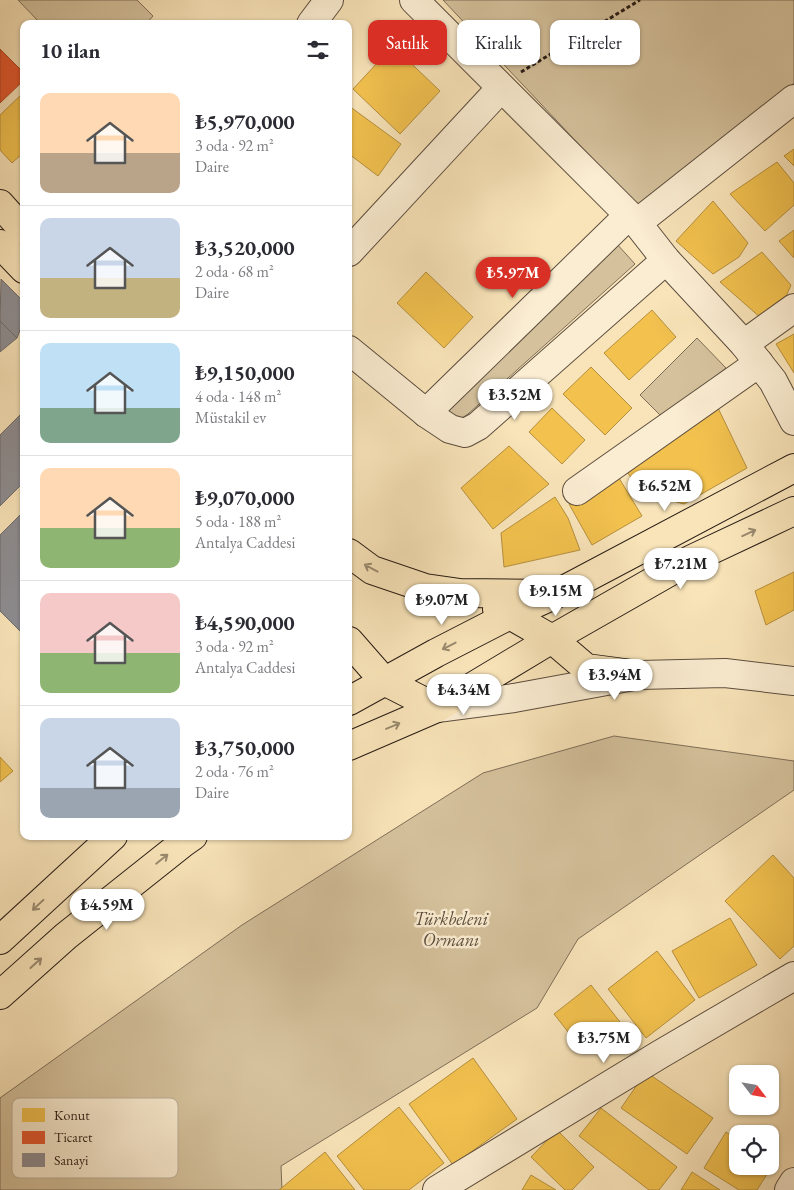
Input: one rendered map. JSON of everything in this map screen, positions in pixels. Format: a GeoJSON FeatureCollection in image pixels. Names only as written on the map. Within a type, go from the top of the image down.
{"type":"FeatureCollection","features":[{"type":"Feature","properties":{"kind":"main road"},"geometry":{"type":"LineString","coordinates":[[0,204],[20,226]]}},
{"type":"Feature","properties":{"kind":"main road"},"geometry":{"type":"LineString","coordinates":[[0,244],[20,265]]}},
{"type":"Feature","properties":{"kind":"main road"},"geometry":{"type":"LineString","coordinates":[[352,699],[794,468]]}},
{"type":"Feature","properties":{"kind":"main road"},"geometry":{"type":"LineString","coordinates":[[352,745],[437,708],[552,639],[692,559],[794,511]]}},
{"type":"Feature","properties":{"kind":"main road"},"geometry":{"type":"LineString","coordinates":[[352,555],[372,570],[426,588],[460,593],[556,594]]}},
{"type":"Feature","properties":{"kind":"main road"},"geometry":{"type":"LineString","coordinates":[[460,593],[510,615],[552,639],[586,668],[639,676]]}},
{"type":"Feature","properties":{"kind":"main road"},"geometry":{"type":"LineString","coordinates":[[352,644],[384,681],[437,708]]}},
{"type":"Feature","properties":{"kind":"main road"},"geometry":{"type":"LineString","coordinates":[[0,940],[109,840]]}},
{"type":"Feature","properties":{"kind":"main road"},"geometry":{"type":"LineString","coordinates":[[0,995],[66,936],[187,840]]}},
{"type":"Feature","properties":{"kind":"street"},"geometry":{"type":"LineString","coordinates":[[314,20],[329,0]]}},
{"type":"Feature","properties":{"kind":"street"},"geometry":{"type":"LineString","coordinates":[[414,0],[633,219],[666,260],[751,353],[773,381],[794,421]]}},
{"type":"Feature","properties":{"kind":"street"},"geometry":{"type":"LineString","coordinates":[[352,249],[501,88]]}},
{"type":"Feature","properties":{"kind":"street"},"geometry":{"type":"LineString","coordinates":[[426,413],[633,219],[794,100]]}},
{"type":"Feature","properties":{"kind":"street"},"geometry":{"type":"LineString","coordinates":[[352,352],[426,413],[450,429],[465,432],[478,426],[666,260]]}},
{"type":"Feature","properties":{"kind":"street"},"geometry":{"type":"LineString","coordinates":[[577,491],[751,353],[794,308]]}},
{"type":"Feature","properties":{"kind":"street"},"geometry":{"type":"LineString","coordinates":[[437,708],[514,698],[639,676],[726,672],[794,680]]}},
{"type":"Feature","properties":{"kind":"street"},"geometry":{"type":"LineString","coordinates":[[449,1187],[650,1060],[794,976]]}},
{"type":"Feature","properties":{"kind":"street"},"geometry":{"type":"LineString","coordinates":[[789,1190],[794,1182]]}},
{"type":"Feature","properties":{"kind":"path"},"geometry":{"type":"LineString","coordinates":[[501,88],[522,71],[640,0]]}},
{"type":"Feature","properties":{"kind":"green space"},"geometry":{"type":"Polygon","coordinates":[[[18,0],[137,0],[153,16],[150,20],[37,20],[18,0]]]}},
{"type":"Feature","properties":{"kind":"green space"},"geometry":{"type":"Polygon","coordinates":[[[443,0],[794,0],[794,83],[766,108],[637,206],[504,65],[540,65],[540,20],[462,20],[443,0]]]}},
{"type":"Feature","properties":{"kind":"green space"},"geometry":{"type":"Polygon","coordinates":[[[616,243],[635,264],[468,414],[456,422],[440,413],[616,243]]]}},
{"type":"Feature","properties":{"kind":"green space"},"geometry":{"type":"Polygon","coordinates":[[[697,338],[726,368],[663,418],[640,395],[697,338]]]}},
{"type":"Feature","properties":{"kind":"green space","name":"Türkbeleni Ormanı"},"geometry":{"type":"Polygon","coordinates":[[[614,736],[794,761],[794,790],[578,939],[537,1008],[281,1166],[282,1190],[0,1190],[0,1098],[242,925],[483,773],[614,736]]]}},
{"type":"Feature","properties":{"kind":"building: Konut"},"geometry":{"type":"Polygon","coordinates":[[[375,65],[413,65],[440,91],[400,134],[353,89],[375,65]]]}},
{"type":"Feature","properties":{"kind":"building: Konut"},"geometry":{"type":"Polygon","coordinates":[[[20,96],[20,156],[12,163],[0,150],[0,115],[20,96]]]}},
{"type":"Feature","properties":{"kind":"building: Konut"},"geometry":{"type":"Polygon","coordinates":[[[352,108],[401,144],[378,176],[352,156],[352,108]]]}},
{"type":"Feature","properties":{"kind":"building: Konut"},"geometry":{"type":"Polygon","coordinates":[[[794,149],[794,166],[784,156],[794,149]]]}},
{"type":"Feature","properties":{"kind":"building: Konut"},"geometry":{"type":"Polygon","coordinates":[[[777,162],[794,183],[794,205],[765,231],[730,194],[777,162]]]}},
{"type":"Feature","properties":{"kind":"building: Konut"},"geometry":{"type":"Polygon","coordinates":[[[713,201],[748,243],[739,257],[713,274],[676,241],[713,201]]]}},
{"type":"Feature","properties":{"kind":"building: Konut"},"geometry":{"type":"Polygon","coordinates":[[[794,230],[794,258],[779,241],[794,230]]]}},
{"type":"Feature","properties":{"kind":"building: Konut"},"geometry":{"type":"Polygon","coordinates":[[[762,252],[791,285],[784,301],[762,319],[720,282],[762,252]]]}},
{"type":"Feature","properties":{"kind":"building: Konut"},"geometry":{"type":"Polygon","coordinates":[[[426,272],[473,317],[444,348],[397,303],[426,272]]]}},
{"type":"Feature","properties":{"kind":"building: Konut"},"geometry":{"type":"Polygon","coordinates":[[[652,310],[676,337],[629,380],[604,353],[652,310]]]}},
{"type":"Feature","properties":{"kind":"building: Konut"},"geometry":{"type":"Polygon","coordinates":[[[794,334],[794,373],[776,344],[794,334]]]}},
{"type":"Feature","properties":{"kind":"building: Konut"},"geometry":{"type":"Polygon","coordinates":[[[591,367],[632,408],[605,435],[563,394],[591,367]]]}},
{"type":"Feature","properties":{"kind":"building: Konut"},"geometry":{"type":"Polygon","coordinates":[[[552,408],[585,440],[562,464],[529,432],[552,408]]]}},
{"type":"Feature","properties":{"kind":"building: Konut"},"geometry":{"type":"Polygon","coordinates":[[[718,408],[747,468],[684,504],[643,493],[627,472],[718,408]]]}},
{"type":"Feature","properties":{"kind":"building: Konut"},"geometry":{"type":"Polygon","coordinates":[[[509,446],[549,484],[493,529],[461,488],[509,446]]]}},
{"type":"Feature","properties":{"kind":"building: Konut"},"geometry":{"type":"Polygon","coordinates":[[[616,473],[642,516],[592,545],[569,504],[616,473]]]}},
{"type":"Feature","properties":{"kind":"building: Konut"},"geometry":{"type":"Polygon","coordinates":[[[555,497],[568,518],[580,550],[504,567],[501,533],[555,497]]]}},
{"type":"Feature","properties":{"kind":"building: Konut"},"geometry":{"type":"Polygon","coordinates":[[[794,572],[794,610],[766,625],[755,591],[794,572]]]}},
{"type":"Feature","properties":{"kind":"building: Konut"},"geometry":{"type":"Polygon","coordinates":[[[0,757],[13,771],[0,782],[0,757]]]}},
{"type":"Feature","properties":{"kind":"building: Konut"},"geometry":{"type":"Polygon","coordinates":[[[773,855],[794,878],[794,946],[780,959],[725,901],[773,855]]]}},
{"type":"Feature","properties":{"kind":"building: Konut"},"geometry":{"type":"Polygon","coordinates":[[[730,918],[757,965],[699,998],[672,951],[730,918]]]}},
{"type":"Feature","properties":{"kind":"building: Konut"},"geometry":{"type":"Polygon","coordinates":[[[657,951],[695,1000],[646,1038],[608,989],[657,951]]]}},
{"type":"Feature","properties":{"kind":"building: Konut"},"geometry":{"type":"Polygon","coordinates":[[[591,985],[620,1022],[583,1051],[554,1014],[591,985]]]}},
{"type":"Feature","properties":{"kind":"building: Konut"},"geometry":{"type":"Polygon","coordinates":[[[473,1058],[517,1119],[453,1165],[409,1104],[473,1058]]]}},
{"type":"Feature","properties":{"kind":"building: Konut"},"geometry":{"type":"Polygon","coordinates":[[[646,1072],[713,1118],[687,1154],[621,1108],[646,1072]]]}},
{"type":"Feature","properties":{"kind":"building: Konut"},"geometry":{"type":"Polygon","coordinates":[[[399,1107],[444,1163],[409,1190],[364,1190],[337,1156],[399,1107]]]}},
{"type":"Feature","properties":{"kind":"building: Konut"},"geometry":{"type":"Polygon","coordinates":[[[601,1108],[677,1167],[659,1190],[649,1190],[579,1136],[601,1108]]]}},
{"type":"Feature","properties":{"kind":"building: Konut"},"geometry":{"type":"Polygon","coordinates":[[[557,1130],[594,1167],[572,1190],[565,1190],[531,1157],[557,1130]]]}},
{"type":"Feature","properties":{"kind":"building: Konut"},"geometry":{"type":"Polygon","coordinates":[[[726,1132],[729,1134],[729,1175],[766,1175],[757,1190],[739,1190],[704,1168],[726,1132]]]}},
{"type":"Feature","properties":{"kind":"building: Konut"},"geometry":{"type":"Polygon","coordinates":[[[325,1152],[355,1190],[279,1190],[325,1152]]]}},
{"type":"Feature","properties":{"kind":"building: Konut"},"geometry":{"type":"Polygon","coordinates":[[[692,1172],[720,1190],[681,1190],[692,1172]]]}},
{"type":"Feature","properties":{"kind":"building: Konut"},"geometry":{"type":"Polygon","coordinates":[[[531,1175],[556,1190],[522,1190],[531,1175]]]}},
{"type":"Feature","properties":{"kind":"building: Ticaret"},"geometry":{"type":"Polygon","coordinates":[[[0,49],[20,69],[20,84],[0,103],[0,49]]]}},
{"type":"Feature","properties":{"kind":"building: Sanayi"},"geometry":{"type":"Polygon","coordinates":[[[1,279],[20,298],[20,330],[17,338],[0,321],[1,279]]]}},
{"type":"Feature","properties":{"kind":"building: Sanayi"},"geometry":{"type":"Polygon","coordinates":[[[0,321],[17,338],[0,352],[0,321]]]}},
{"type":"Feature","properties":{"kind":"building: Sanayi"},"geometry":{"type":"Polygon","coordinates":[[[20,415],[20,486],[0,506],[0,435],[20,415]]]}},
{"type":"Feature","properties":{"kind":"building: Sanayi"},"geometry":{"type":"Polygon","coordinates":[[[20,515],[20,631],[0,611],[0,535],[20,515]]]}}]}
